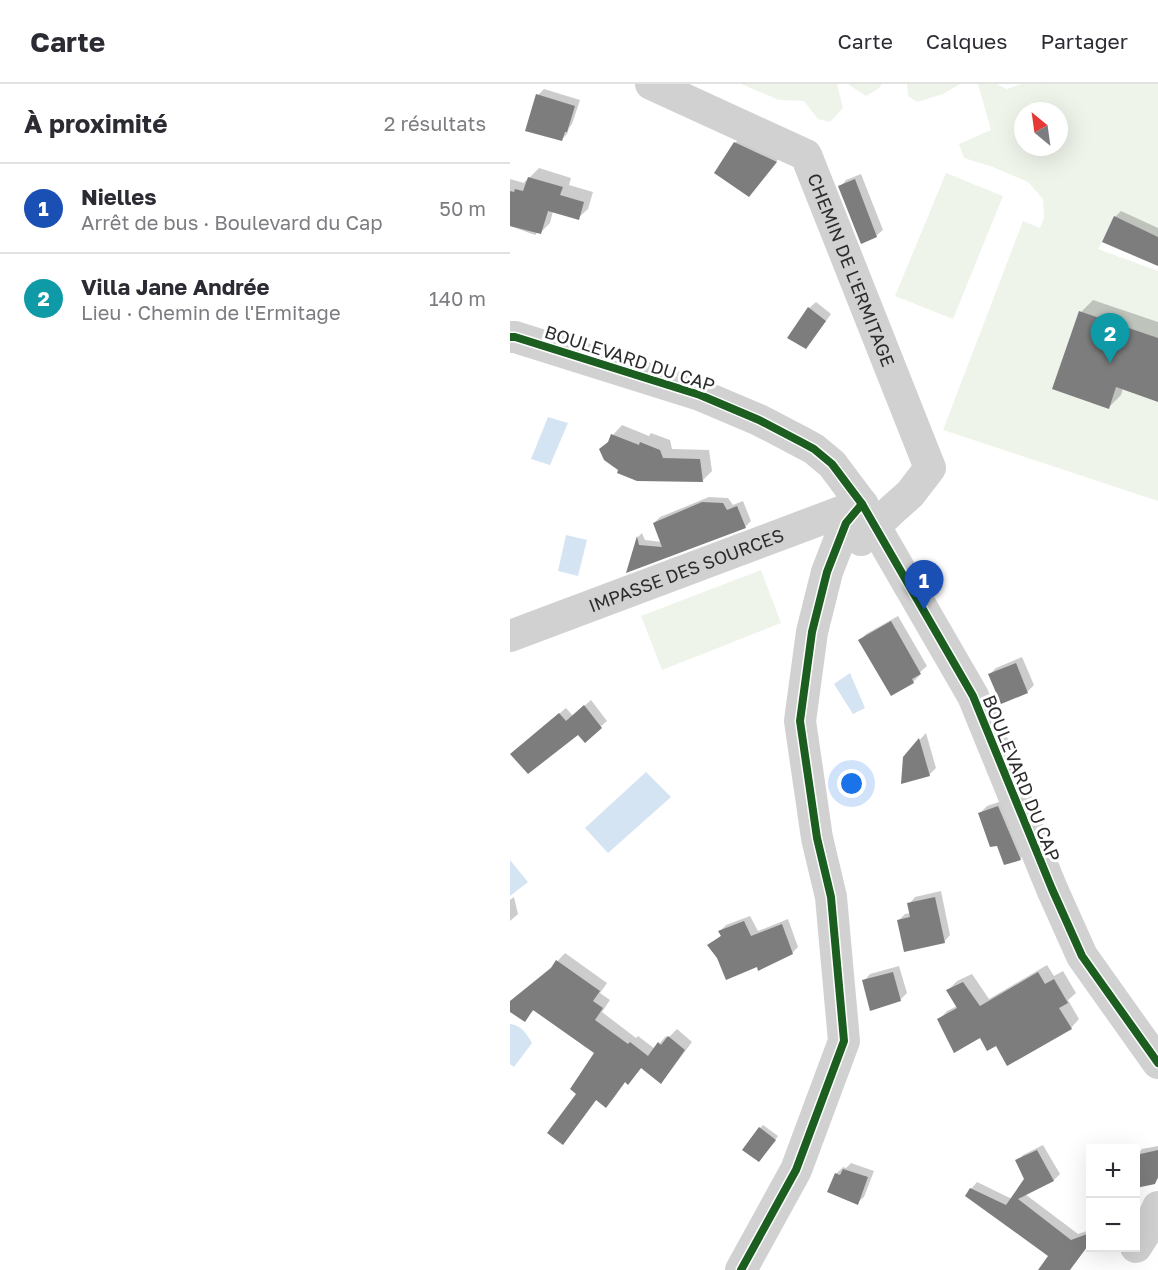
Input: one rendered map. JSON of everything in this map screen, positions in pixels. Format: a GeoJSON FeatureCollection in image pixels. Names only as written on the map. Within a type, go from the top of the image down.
{"type":"FeatureCollection","features":[{"type":"Feature","properties":{"kind":"street","name":"CHEMIN DE L'ERMITAGE"},"geometry":{"type":"LineString","coordinates":[[651,84],[806,155],[930,468],[910,494],[869,515]]}},
{"type":"Feature","properties":{"kind":"street","name":"BOULEVARD DU CAP"},"geometry":{"type":"LineString","coordinates":[[510,337],[700,395],[759,420],[813,449],[832,464],[869,515],[973,696],[1082,956],[1158,1063]]}},
{"type":"Feature","properties":{"kind":"street"},"geometry":{"type":"LineString","coordinates":[[741,1270],[796,1170],[844,1041],[831,897],[817,838],[800,722],[812,632],[827,572],[846,523],[869,515]]}},
{"type":"Feature","properties":{"kind":"street","name":"IMPASSE DES SOURCES"},"geometry":{"type":"LineString","coordinates":[[510,636],[869,515]]}},
{"type":"Feature","properties":{"kind":"street"},"geometry":{"type":"LineString","coordinates":[[1140,1239],[1158,1207]]}},
{"type":"Feature","properties":{"kind":"street"},"geometry":{"type":"LineString","coordinates":[[1120,1270],[1132,1252]]}},
{"type":"Feature","properties":{"kind":"shaded area"},"geometry":{"type":"Polygon","coordinates":[[[741,84],[837,84],[843,108],[830,122],[818,119],[804,101],[779,100],[741,84]]]}},
{"type":"Feature","properties":{"kind":"shaded area"},"geometry":{"type":"Polygon","coordinates":[[[848,84],[882,84],[866,96],[848,84]]]}},
{"type":"Feature","properties":{"kind":"shaded area"},"geometry":{"type":"Polygon","coordinates":[[[907,84],[960,84],[943,94],[917,102],[908,96],[907,84]]]}},
{"type":"Feature","properties":{"kind":"shaded area"},"geometry":{"type":"Polygon","coordinates":[[[978,84],[996,84],[1007,89],[1021,84],[1158,84],[1158,237],[1114,217],[1098,249],[1158,271],[1158,338],[1080,311],[1109,408],[1116,387],[1158,402],[1158,501],[943,430],[1023,221],[1040,228],[1044,218],[1043,199],[1028,182],[964,158],[959,144],[991,130],[978,84]]]}},
{"type":"Feature","properties":{"kind":"shaded area"},"geometry":{"type":"Polygon","coordinates":[[[946,173],[1003,196],[953,319],[895,296],[946,173]]]}},
{"type":"Feature","properties":{"kind":"shaded area"},"geometry":{"type":"Polygon","coordinates":[[[761,570],[781,623],[662,670],[641,616],[761,570]]]}},
{"type":"Feature","properties":{"kind":"water"},"geometry":{"type":"Polygon","coordinates":[[[548,417],[568,423],[550,465],[531,459],[548,417]]]}},
{"type":"Feature","properties":{"kind":"water"},"geometry":{"type":"Polygon","coordinates":[[[566,535],[587,540],[578,576],[558,571],[566,535]]]}},
{"type":"Feature","properties":{"kind":"water"},"geometry":{"type":"Polygon","coordinates":[[[850,673],[865,708],[853,714],[834,684],[850,673]]]}},
{"type":"Feature","properties":{"kind":"water"},"geometry":{"type":"Polygon","coordinates":[[[646,772],[671,797],[608,853],[585,828],[646,772]]]}},
{"type":"Feature","properties":{"kind":"water"},"geometry":{"type":"Polygon","coordinates":[[[510,860],[528,882],[510,896],[510,860]]]}},
{"type":"Feature","properties":{"kind":"water"},"geometry":{"type":"Polygon","coordinates":[[[510,1024],[526,1033],[532,1043],[514,1067],[510,1064],[510,1024]]]}},
{"type":"Feature","properties":{"kind":"building"},"geometry":{"type":"Polygon","coordinates":[[[536,94],[575,106],[562,141],[525,131],[536,94]]]}},
{"type":"Feature","properties":{"kind":"building"},"geometry":{"type":"Polygon","coordinates":[[[734,142],[777,162],[749,197],[714,173],[734,142]]]}},
{"type":"Feature","properties":{"kind":"building"},"geometry":{"type":"Polygon","coordinates":[[[528,177],[563,187],[560,195],[584,202],[579,220],[548,211],[541,234],[510,226],[510,191],[514,192],[515,189],[523,191],[528,177]]]}},
{"type":"Feature","properties":{"kind":"building"},"geometry":{"type":"Polygon","coordinates":[[[855,179],[877,237],[861,244],[838,186],[855,179]]]}},
{"type":"Feature","properties":{"kind":"building"},"geometry":{"type":"Polygon","coordinates":[[[1114,216],[1158,237],[1158,266],[1102,242],[1114,216]]]}},
{"type":"Feature","properties":{"kind":"building"},"geometry":{"type":"Polygon","coordinates":[[[808,307],[826,321],[806,349],[787,338],[808,307]]]}},
{"type":"Feature","properties":{"kind":"building"},"geometry":{"type":"Polygon","coordinates":[[[1079,311],[1158,338],[1158,402],[1116,387],[1109,409],[1052,389],[1079,311]]]}},
{"type":"Feature","properties":{"kind":"building"},"geometry":{"type":"Polygon","coordinates":[[[611,434],[660,450],[663,458],[700,459],[703,482],[637,481],[617,473],[618,470],[604,460],[599,449],[608,442],[611,434]]]}},
{"type":"Feature","properties":{"kind":"building"},"geometry":{"type":"Polygon","coordinates":[[[702,502],[723,503],[727,510],[737,506],[746,528],[626,573],[637,536],[639,545],[662,547],[653,523],[702,502]]]}},
{"type":"Feature","properties":{"kind":"building"},"geometry":{"type":"Polygon","coordinates":[[[891,621],[921,674],[912,679],[914,683],[891,696],[858,640],[891,621]]]}},
{"type":"Feature","properties":{"kind":"building"},"geometry":{"type":"Polygon","coordinates":[[[1016,663],[1028,693],[1001,704],[988,674],[1016,663]]]}},
{"type":"Feature","properties":{"kind":"building"},"geometry":{"type":"Polygon","coordinates":[[[584,705],[602,728],[585,743],[578,735],[528,774],[510,754],[559,713],[566,721],[584,705]]]}},
{"type":"Feature","properties":{"kind":"building"},"geometry":{"type":"Polygon","coordinates":[[[919,738],[930,776],[901,784],[903,757],[919,738]]]}},
{"type":"Feature","properties":{"kind":"building"},"geometry":{"type":"Polygon","coordinates":[[[998,806],[1021,860],[1004,865],[997,846],[990,847],[978,813],[998,806]]]}},
{"type":"Feature","properties":{"kind":"building"},"geometry":{"type":"Polygon","coordinates":[[[935,897],[945,943],[904,952],[897,920],[910,917],[907,903],[935,897]]]}},
{"type":"Feature","properties":{"kind":"building"},"geometry":{"type":"Polygon","coordinates":[[[744,921],[751,936],[782,924],[793,954],[758,971],[757,967],[726,980],[717,958],[707,945],[721,936],[718,931],[744,921]]]}},
{"type":"Feature","properties":{"kind":"building"},"geometry":{"type":"Polygon","coordinates":[[[556,960],[600,991],[593,1001],[603,1008],[595,1020],[628,1044],[630,1042],[648,1056],[658,1042],[661,1045],[668,1036],[685,1050],[661,1084],[641,1068],[628,1085],[625,1082],[606,1108],[596,1100],[563,1145],[547,1133],[576,1094],[570,1089],[594,1053],[533,1010],[525,1022],[510,1012],[510,1001],[551,968],[556,960]]]}},
{"type":"Feature","properties":{"kind":"building"},"geometry":{"type":"Polygon","coordinates":[[[893,972],[901,1001],[870,1011],[862,980],[893,972]]]}},
{"type":"Feature","properties":{"kind":"building"},"geometry":{"type":"Polygon","coordinates":[[[1038,972],[1045,984],[1054,979],[1068,1003],[1059,1008],[1072,1029],[1007,1066],[996,1046],[987,1051],[980,1038],[954,1053],[937,1019],[957,1008],[946,990],[963,982],[980,1006],[1038,972]]]}},
{"type":"Feature","properties":{"kind":"building"},"geometry":{"type":"Polygon","coordinates":[[[759,1127],[776,1140],[759,1162],[742,1150],[759,1127]]]}},
{"type":"Feature","properties":{"kind":"building"},"geometry":{"type":"Polygon","coordinates":[[[1037,1150],[1054,1181],[1018,1199],[1071,1240],[1086,1234],[1086,1248],[1070,1270],[1038,1270],[1048,1256],[965,1196],[970,1188],[1006,1205],[1024,1179],[1015,1160],[1037,1150]]]}},
{"type":"Feature","properties":{"kind":"building"},"geometry":{"type":"Polygon","coordinates":[[[1158,1150],[1158,1177],[1155,1184],[1140,1187],[1140,1154],[1158,1150]]]}},
{"type":"Feature","properties":{"kind":"building"},"geometry":{"type":"Polygon","coordinates":[[[843,1169],[868,1177],[858,1205],[827,1192],[835,1173],[840,1175],[843,1169]]]}},
{"type":"Feature","properties":{"kind":"cycle path"},"geometry":{"type":"LineString","coordinates":[[510,337],[700,395],[759,420],[814,449],[832,464],[862,504],[973,696],[1082,956],[1158,1063]]}},
{"type":"Feature","properties":{"kind":"cycle path"},"geometry":{"type":"LineString","coordinates":[[741,1270],[796,1170],[844,1041],[831,897],[817,838],[800,721],[812,632],[827,572],[846,523],[862,504]]}},
{"type":"Feature","properties":{"kind":"place","name":"Villa Jane Andrée"},"geometry":{"type":"Point","coordinates":[1110,363]}},
{"type":"Feature","properties":{"kind":"place","name":"Nielles"},"geometry":{"type":"Point","coordinates":[924,610]}}]}
